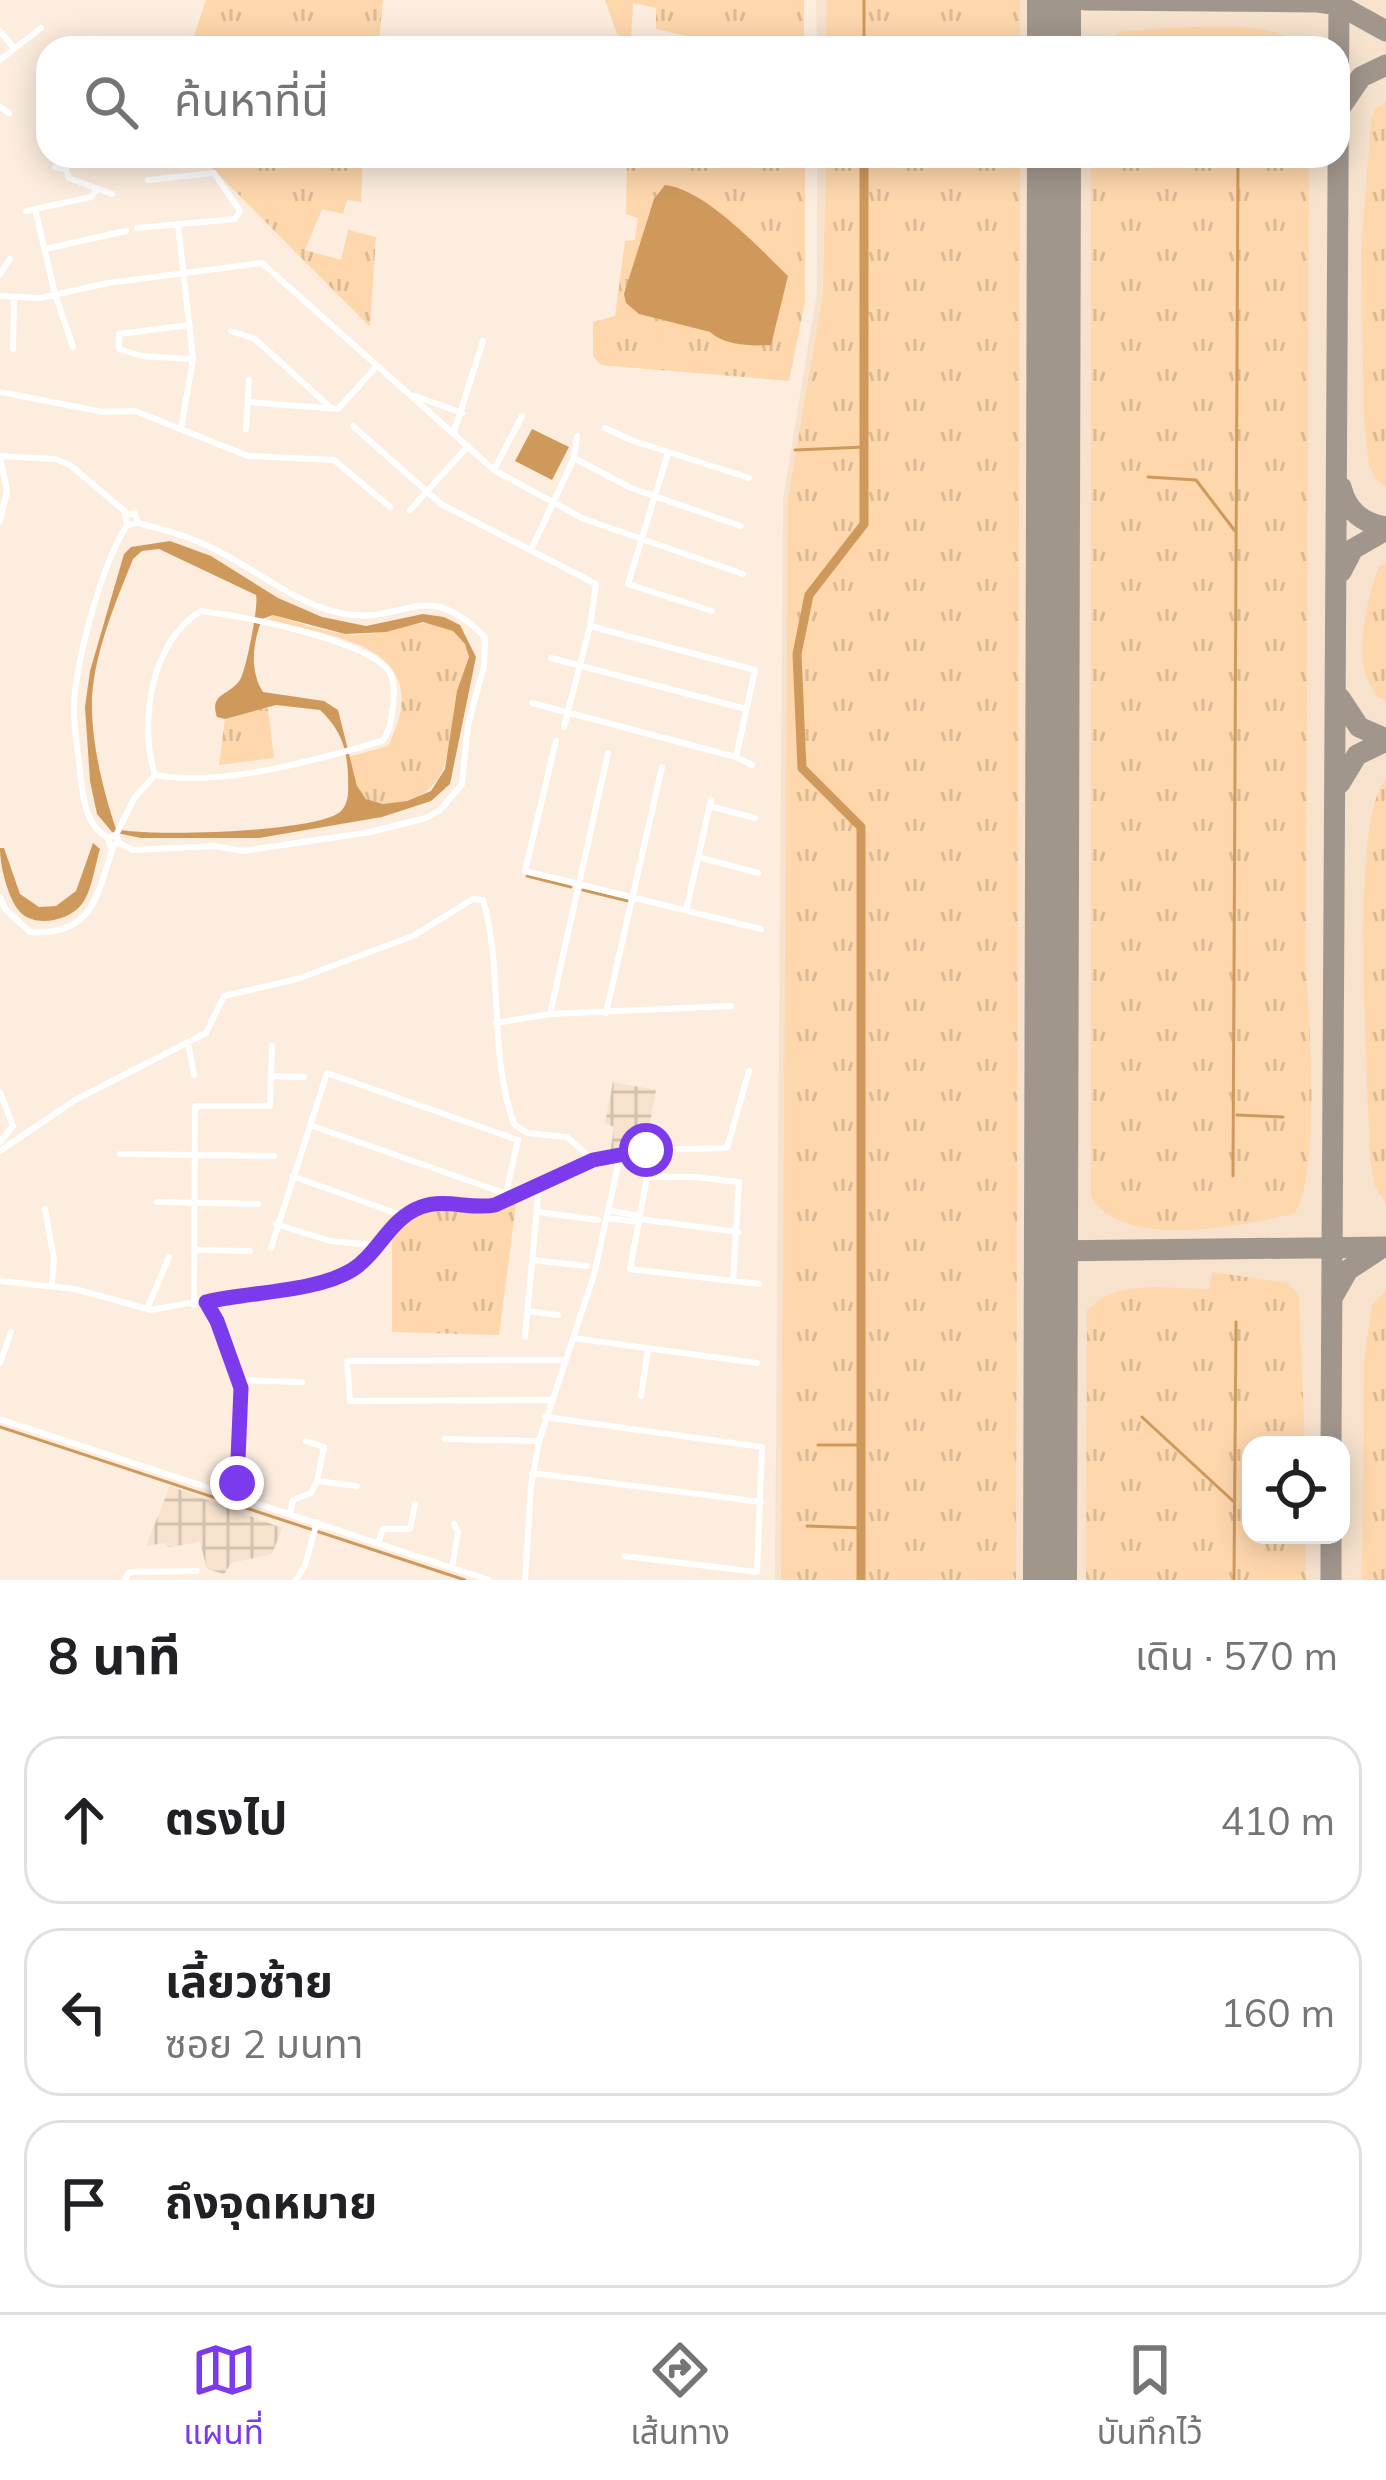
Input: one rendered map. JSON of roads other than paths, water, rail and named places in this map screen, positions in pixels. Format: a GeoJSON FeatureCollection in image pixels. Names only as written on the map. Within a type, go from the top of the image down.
{"type":"FeatureCollection","features":[{"type":"Feature","properties":{"kind":"street"},"geometry":{"type":"LineString","coordinates":[[0,60],[41,28]]}},
{"type":"Feature","properties":{"kind":"street"},"geometry":{"type":"LineString","coordinates":[[0,31],[14,48]]}},
{"type":"Feature","properties":{"kind":"street"},"geometry":{"type":"LineString","coordinates":[[0,107],[9,113]]}},
{"type":"Feature","properties":{"kind":"street"},"geometry":{"type":"LineString","coordinates":[[62,168],[69,178],[112,194]]}},
{"type":"Feature","properties":{"kind":"street"},"geometry":{"type":"LineString","coordinates":[[137,228],[235,219],[240,211],[214,173],[148,180]]}},
{"type":"Feature","properties":{"kind":"street"},"geometry":{"type":"LineString","coordinates":[[73,347],[31,210],[91,197],[97,189]]}},
{"type":"Feature","properties":{"kind":"street"},"geometry":{"type":"LineString","coordinates":[[178,224],[193,358],[181,429]]}},
{"type":"Feature","properties":{"kind":"street"},"geometry":{"type":"LineString","coordinates":[[45,249],[126,231]]}},
{"type":"Feature","properties":{"kind":"street"},"geometry":{"type":"LineString","coordinates":[[0,274],[10,259]]}},
{"type":"Feature","properties":{"kind":"street"},"geometry":{"type":"LineString","coordinates":[[0,296],[55,294],[262,263],[494,470],[584,519],[743,574]]}},
{"type":"Feature","properties":{"kind":"street"},"geometry":{"type":"LineString","coordinates":[[13,349],[14,299]]}},
{"type":"Feature","properties":{"kind":"street"},"geometry":{"type":"LineString","coordinates":[[190,326],[119,334],[119,349],[142,356],[193,358]]}},
{"type":"Feature","properties":{"kind":"street"},"geometry":{"type":"LineString","coordinates":[[231,331],[255,339],[332,409]]}},
{"type":"Feature","properties":{"kind":"street"},"geometry":{"type":"LineString","coordinates":[[454,432],[483,341]]}},
{"type":"Feature","properties":{"kind":"street"},"geometry":{"type":"LineString","coordinates":[[249,402],[338,409],[375,368]]}},
{"type":"Feature","properties":{"kind":"street"},"geometry":{"type":"LineString","coordinates":[[246,429],[249,380]]}},
{"type":"Feature","properties":{"kind":"street"},"geometry":{"type":"LineString","coordinates":[[0,392],[104,412],[135,411],[153,422],[248,455],[334,460],[390,507]]}},
{"type":"Feature","properties":{"kind":"street"},"geometry":{"type":"LineString","coordinates":[[407,394],[463,413]]}},
{"type":"Feature","properties":{"kind":"street"},"geometry":{"type":"LineString","coordinates":[[494,470],[522,416]]}},
{"type":"Feature","properties":{"kind":"street"},"geometry":{"type":"LineString","coordinates":[[353,426],[441,503],[596,584],[563,727]]}},
{"type":"Feature","properties":{"kind":"street"},"geometry":{"type":"LineString","coordinates":[[604,428],[748,478]]}},
{"type":"Feature","properties":{"kind":"street"},"geometry":{"type":"LineString","coordinates":[[531,550],[574,458],[577,436]]}},
{"type":"Feature","properties":{"kind":"street"},"geometry":{"type":"LineString","coordinates":[[410,510],[468,446]]}},
{"type":"Feature","properties":{"kind":"street"},"geometry":{"type":"LineString","coordinates":[[668,453],[628,584],[712,611]]}},
{"type":"Feature","properties":{"kind":"street"},"geometry":{"type":"LineString","coordinates":[[0,521],[7,491],[0,456],[55,459],[70,465],[127,513],[135,512],[138,523]]}},
{"type":"Feature","properties":{"kind":"street"},"geometry":{"type":"LineString","coordinates":[[574,458],[602,476],[741,526]]}},
{"type":"Feature","properties":{"kind":"street"},"geometry":{"type":"LineString","coordinates":[[127,513],[127,525]]}},
{"type":"Feature","properties":{"kind":"street"},"geometry":{"type":"LineString","coordinates":[[138,523],[207,545],[335,612],[359,616],[419,604],[450,608],[485,637],[462,784],[440,810],[426,818],[370,832],[243,851],[214,846],[133,850],[95,829],[85,807],[74,710],[77,676],[107,567],[127,525],[138,523]]}},
{"type":"Feature","properties":{"kind":"street"},"geometry":{"type":"LineString","coordinates":[[0,897],[5,909],[30,932],[67,930],[86,916],[135,796],[155,776],[195,779],[263,768],[337,754],[386,738],[394,694],[391,673],[374,656],[328,639],[201,611],[188,619],[157,671],[147,749],[155,776]]}},
{"type":"Feature","properties":{"kind":"street"},"geometry":{"type":"LineString","coordinates":[[590,626],[754,670],[736,757]]}},
{"type":"Feature","properties":{"kind":"street"},"geometry":{"type":"LineString","coordinates":[[551,658],[746,709]]}},
{"type":"Feature","properties":{"kind":"street"},"geometry":{"type":"LineString","coordinates":[[532,703],[752,765]]}},
{"type":"Feature","properties":{"kind":"street"},"geometry":{"type":"LineString","coordinates":[[556,741],[525,872],[761,929]]}},
{"type":"Feature","properties":{"kind":"street"},"geometry":{"type":"LineString","coordinates":[[550,1014],[608,753]]}},
{"type":"Feature","properties":{"kind":"street"},"geometry":{"type":"LineString","coordinates":[[606,1013],[662,767]]}},
{"type":"Feature","properties":{"kind":"street"},"geometry":{"type":"LineString","coordinates":[[686,911],[710,803],[755,818]]}},
{"type":"Feature","properties":{"kind":"street"},"geometry":{"type":"LineString","coordinates":[[698,857],[758,873]]}},
{"type":"Feature","properties":{"kind":"street"},"geometry":{"type":"LineString","coordinates":[[0,1147],[74,1100],[206,1033],[224,996],[296,980],[413,936],[473,898],[483,900],[493,936],[496,1023],[511,1116],[519,1136],[505,1197]]}},
{"type":"Feature","properties":{"kind":"street"},"geometry":{"type":"LineString","coordinates":[[496,1023],[550,1014],[731,1006]]}},
{"type":"Feature","properties":{"kind":"street"},"geometry":{"type":"LineString","coordinates":[[188,1043],[194,1075]]}},
{"type":"Feature","properties":{"kind":"street"},"geometry":{"type":"LineString","coordinates":[[194,1305],[195,1106],[270,1106],[272,1046]]}},
{"type":"Feature","properties":{"kind":"street"},"geometry":{"type":"LineString","coordinates":[[0,1281],[52,1286],[147,1310],[331,1277],[354,1269],[404,1216],[422,1207],[445,1203],[482,1208],[593,1160],[646,1150],[727,1148],[749,1071]]}},
{"type":"Feature","properties":{"kind":"street"},"geometry":{"type":"LineString","coordinates":[[271,1248],[327,1073],[519,1136],[566,1137],[593,1160]]}},
{"type":"Feature","properties":{"kind":"street"},"geometry":{"type":"LineString","coordinates":[[271,1076],[304,1077]]}},
{"type":"Feature","properties":{"kind":"street"},"geometry":{"type":"LineString","coordinates":[[0,1092],[14,1126],[0,1147]]}},
{"type":"Feature","properties":{"kind":"street"},"geometry":{"type":"LineString","coordinates":[[310,1124],[505,1197]]}},
{"type":"Feature","properties":{"kind":"street"},"geometry":{"type":"LineString","coordinates":[[120,1154],[274,1156]]}},
{"type":"Feature","properties":{"kind":"street"},"geometry":{"type":"LineString","coordinates":[[525,1580],[532,1473],[620,1156]]}},
{"type":"Feature","properties":{"kind":"street"},"geometry":{"type":"LineString","coordinates":[[292,1176],[404,1216]]}},
{"type":"Feature","properties":{"kind":"street"},"geometry":{"type":"LineString","coordinates":[[734,1281],[739,1182],[647,1178],[630,1269],[759,1284]]}},
{"type":"Feature","properties":{"kind":"street"},"geometry":{"type":"LineString","coordinates":[[525,1337],[538,1184]]}},
{"type":"Feature","properties":{"kind":"street"},"geometry":{"type":"LineString","coordinates":[[157,1202],[258,1204]]}},
{"type":"Feature","properties":{"kind":"street"},"geometry":{"type":"LineString","coordinates":[[45,1209],[54,1260],[52,1286]]}},
{"type":"Feature","properties":{"kind":"street"},"geometry":{"type":"LineString","coordinates":[[538,1212],[738,1232]]}},
{"type":"Feature","properties":{"kind":"street"},"geometry":{"type":"LineString","coordinates":[[276,1224],[330,1241],[375,1245]]}},
{"type":"Feature","properties":{"kind":"street"},"geometry":{"type":"LineString","coordinates":[[195,1250],[250,1251]]}},
{"type":"Feature","properties":{"kind":"street"},"geometry":{"type":"LineString","coordinates":[[147,1310],[169,1257]]}},
{"type":"Feature","properties":{"kind":"street"},"geometry":{"type":"LineString","coordinates":[[533,1260],[587,1266]]}},
{"type":"Feature","properties":{"kind":"street"},"geometry":{"type":"LineString","coordinates":[[206,1302],[217,1321],[243,1403],[237,1483],[246,1498]]}},
{"type":"Feature","properties":{"kind":"street"},"geometry":{"type":"LineString","coordinates":[[528,1311],[558,1315]]}},
{"type":"Feature","properties":{"kind":"street"},"geometry":{"type":"LineString","coordinates":[[0,1363],[11,1332]]}},
{"type":"Feature","properties":{"kind":"street"},"geometry":{"type":"LineString","coordinates":[[573,1338],[758,1363]]}},
{"type":"Feature","properties":{"kind":"street"},"geometry":{"type":"LineString","coordinates":[[641,1396],[648,1348]]}},
{"type":"Feature","properties":{"kind":"street"},"geometry":{"type":"LineString","coordinates":[[550,1400],[350,1401],[347,1361],[565,1360]]}},
{"type":"Feature","properties":{"kind":"street"},"geometry":{"type":"LineString","coordinates":[[238,1381],[302,1382]]}},
{"type":"Feature","properties":{"kind":"street"},"geometry":{"type":"LineString","coordinates":[[545,1418],[762,1447],[757,1572],[624,1556]]}},
{"type":"Feature","properties":{"kind":"street"},"geometry":{"type":"LineString","coordinates":[[0,1419],[290,1513],[316,1528],[489,1580]]}},
{"type":"Feature","properties":{"kind":"street"},"geometry":{"type":"LineString","coordinates":[[445,1439],[539,1442]]}},
{"type":"Feature","properties":{"kind":"street"},"geometry":{"type":"LineString","coordinates":[[290,1513],[293,1500],[311,1493],[317,1481],[324,1447],[306,1441]]}},
{"type":"Feature","properties":{"kind":"street"},"geometry":{"type":"LineString","coordinates":[[532,1473],[761,1502]]}},
{"type":"Feature","properties":{"kind":"street"},"geometry":{"type":"LineString","coordinates":[[317,1481],[357,1486]]}},
{"type":"Feature","properties":{"kind":"street"},"geometry":{"type":"LineString","coordinates":[[378,1543],[383,1529],[410,1529],[415,1504]]}},
{"type":"Feature","properties":{"kind":"street"},"geometry":{"type":"LineString","coordinates":[[452,1568],[458,1532],[454,1524]]}},
{"type":"Feature","properties":{"kind":"street"},"geometry":{"type":"LineString","coordinates":[[296,1580],[316,1528]]}},
{"type":"Feature","properties":{"kind":"street"},"geometry":{"type":"LineString","coordinates":[[125,1580],[129,1572],[197,1571]]}},
{"type":"Feature","properties":{"kind":"waterway"},"geometry":{"type":"LineString","coordinates":[[864,0],[864,36]]}},
{"type":"Feature","properties":{"kind":"waterway"},"geometry":{"type":"LineString","coordinates":[[861,1580],[861,827],[802,768],[797,654],[809,595],[864,524],[864,168]]}},
{"type":"Feature","properties":{"kind":"waterway"},"geometry":{"type":"LineString","coordinates":[[1233,1176],[1238,168]]}},
{"type":"Feature","properties":{"kind":"waterway"},"geometry":{"type":"LineString","coordinates":[[795,450],[864,447]]}},
{"type":"Feature","properties":{"kind":"waterway"},"geometry":{"type":"LineString","coordinates":[[1148,477],[1196,480],[1235,531]]}},
{"type":"Feature","properties":{"kind":"waterway"},"geometry":{"type":"LineString","coordinates":[[527,876],[571,887]]}},
{"type":"Feature","properties":{"kind":"waterway"},"geometry":{"type":"LineString","coordinates":[[583,890],[628,901]]}},
{"type":"Feature","properties":{"kind":"waterway"},"geometry":{"type":"LineString","coordinates":[[1237,1115],[1283,1117]]}},
{"type":"Feature","properties":{"kind":"waterway"},"geometry":{"type":"LineString","coordinates":[[1234,1580],[1236,1322]]}},
{"type":"Feature","properties":{"kind":"waterway"},"geometry":{"type":"LineString","coordinates":[[1142,1417],[1233,1501]]}},
{"type":"Feature","properties":{"kind":"waterway"},"geometry":{"type":"LineString","coordinates":[[0,1427],[465,1580]]}},
{"type":"Feature","properties":{"kind":"waterway"},"geometry":{"type":"LineString","coordinates":[[818,1445],[863,1445]]}},
{"type":"Feature","properties":{"kind":"waterway"},"geometry":{"type":"LineString","coordinates":[[807,1526],[863,1528]]}}]}
